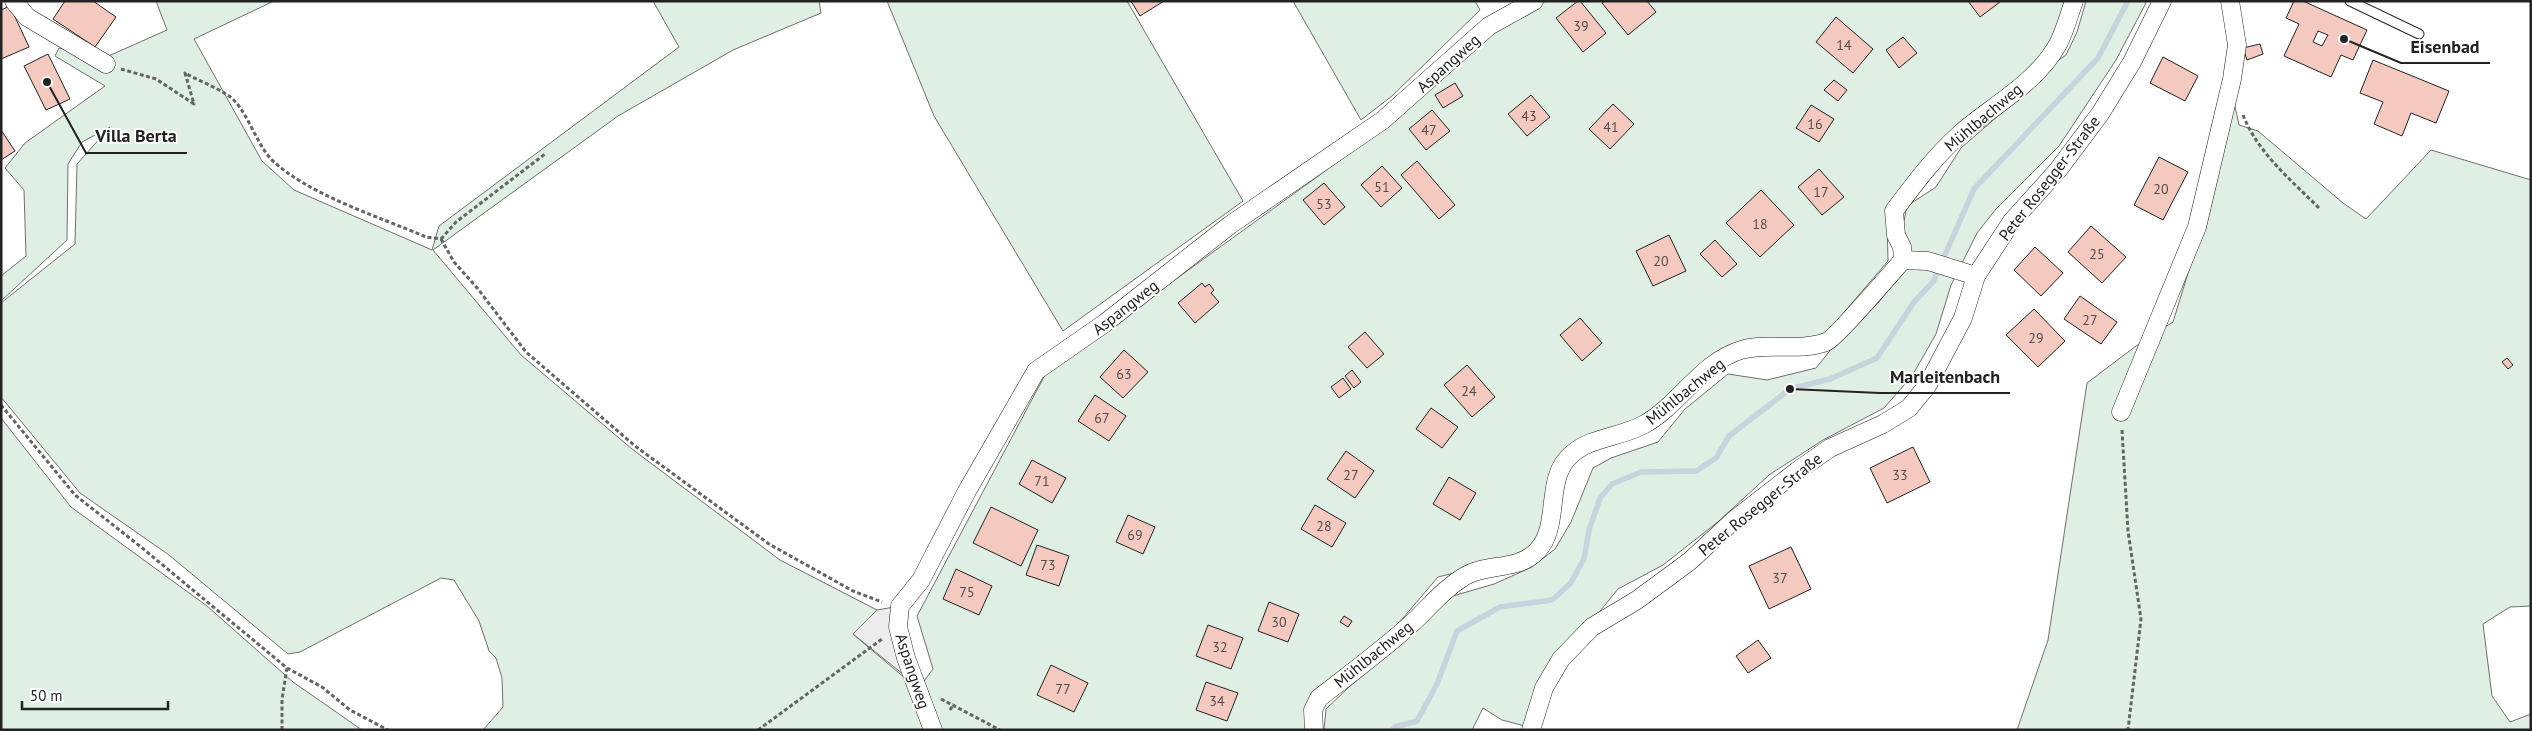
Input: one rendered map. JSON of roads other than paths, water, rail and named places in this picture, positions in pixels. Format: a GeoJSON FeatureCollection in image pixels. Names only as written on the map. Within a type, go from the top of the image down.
{"type":"FeatureCollection","features":[{"type":"Feature","properties":{"kind":"street"},"geometry":{"type":"LineString","coordinates":[[14,1],[27,17],[106,64]]}},
{"type":"Feature","properties":{"kind":"street","name":"Aspangweg"},"geometry":{"type":"LineString","coordinates":[[934,730],[906,658],[898,627],[900,606],[921,580],[967,490],[1036,371],[1105,323],[1230,224],[1383,120],[1490,26],[1534,1]]}},
{"type":"Feature","properties":{"kind":"street","name":"Mühlbachweg"},"geometry":{"type":"LineString","coordinates":[[1314,730],[1314,710],[1319,698],[1410,625],[1446,588],[1468,574],[1514,564],[1535,553],[1548,535],[1556,486],[1561,470],[1572,454],[1589,444],[1643,426],[1717,363],[1740,350],[1784,348],[1828,342],[1903,260],[1902,247],[1896,235],[1894,211],[1927,166],[1961,133],[2006,99],[2049,58],[2059,43],[2074,1]]}},
{"type":"Feature","properties":{"kind":"street","name":"Peter Rosegger-Straße"},"geometry":{"type":"LineString","coordinates":[[1531,730],[1544,688],[1561,660],[1592,627],[1637,600],[1690,561],[1734,520],[1830,448],[1883,424],[1909,408],[1927,386],[1963,318],[1976,276],[2012,221],[2058,170],[2100,114],[2132,62],[2162,1]]}},
{"type":"Feature","properties":{"kind":"street"},"geometry":{"type":"LineString","coordinates":[[2121,412],[2196,227],[2232,79],[2237,45],[2230,1]]}},
{"type":"Feature","properties":{"kind":"street"},"geometry":{"type":"LineString","coordinates":[[1903,260],[1928,261],[1976,276]]}},
{"type":"Feature","properties":{"kind":"lane"},"geometry":{"type":"LineString","coordinates":[[2350,1],[2419,34]]}},
{"type":"Feature","properties":{"kind":"waterway"},"geometry":{"type":"LineString","coordinates":[[1392,730],[1395,727],[1417,721],[1437,684],[1457,631],[1500,607],[1552,600],[1570,584],[1584,559],[1589,530],[1600,498],[1612,484],[1641,472],[1696,471],[1716,458],[1729,436],[1790,389],[1830,379],[1877,358],[1914,302],[1933,282],[1974,189],[2098,58],[2128,1]]}},
{"type":"Feature","properties":{"kind":"place","name":"Eisenbad"},"geometry":{"type":"Point","coordinates":[2344,39]}},
{"type":"Feature","properties":{"kind":"place","name":"Villa Berta"},"geometry":{"type":"Point","coordinates":[47,82]}},
{"type":"Feature","properties":{"kind":"place","name":"Marleitenbach"},"geometry":{"type":"Point","coordinates":[1790,389]}}]}
